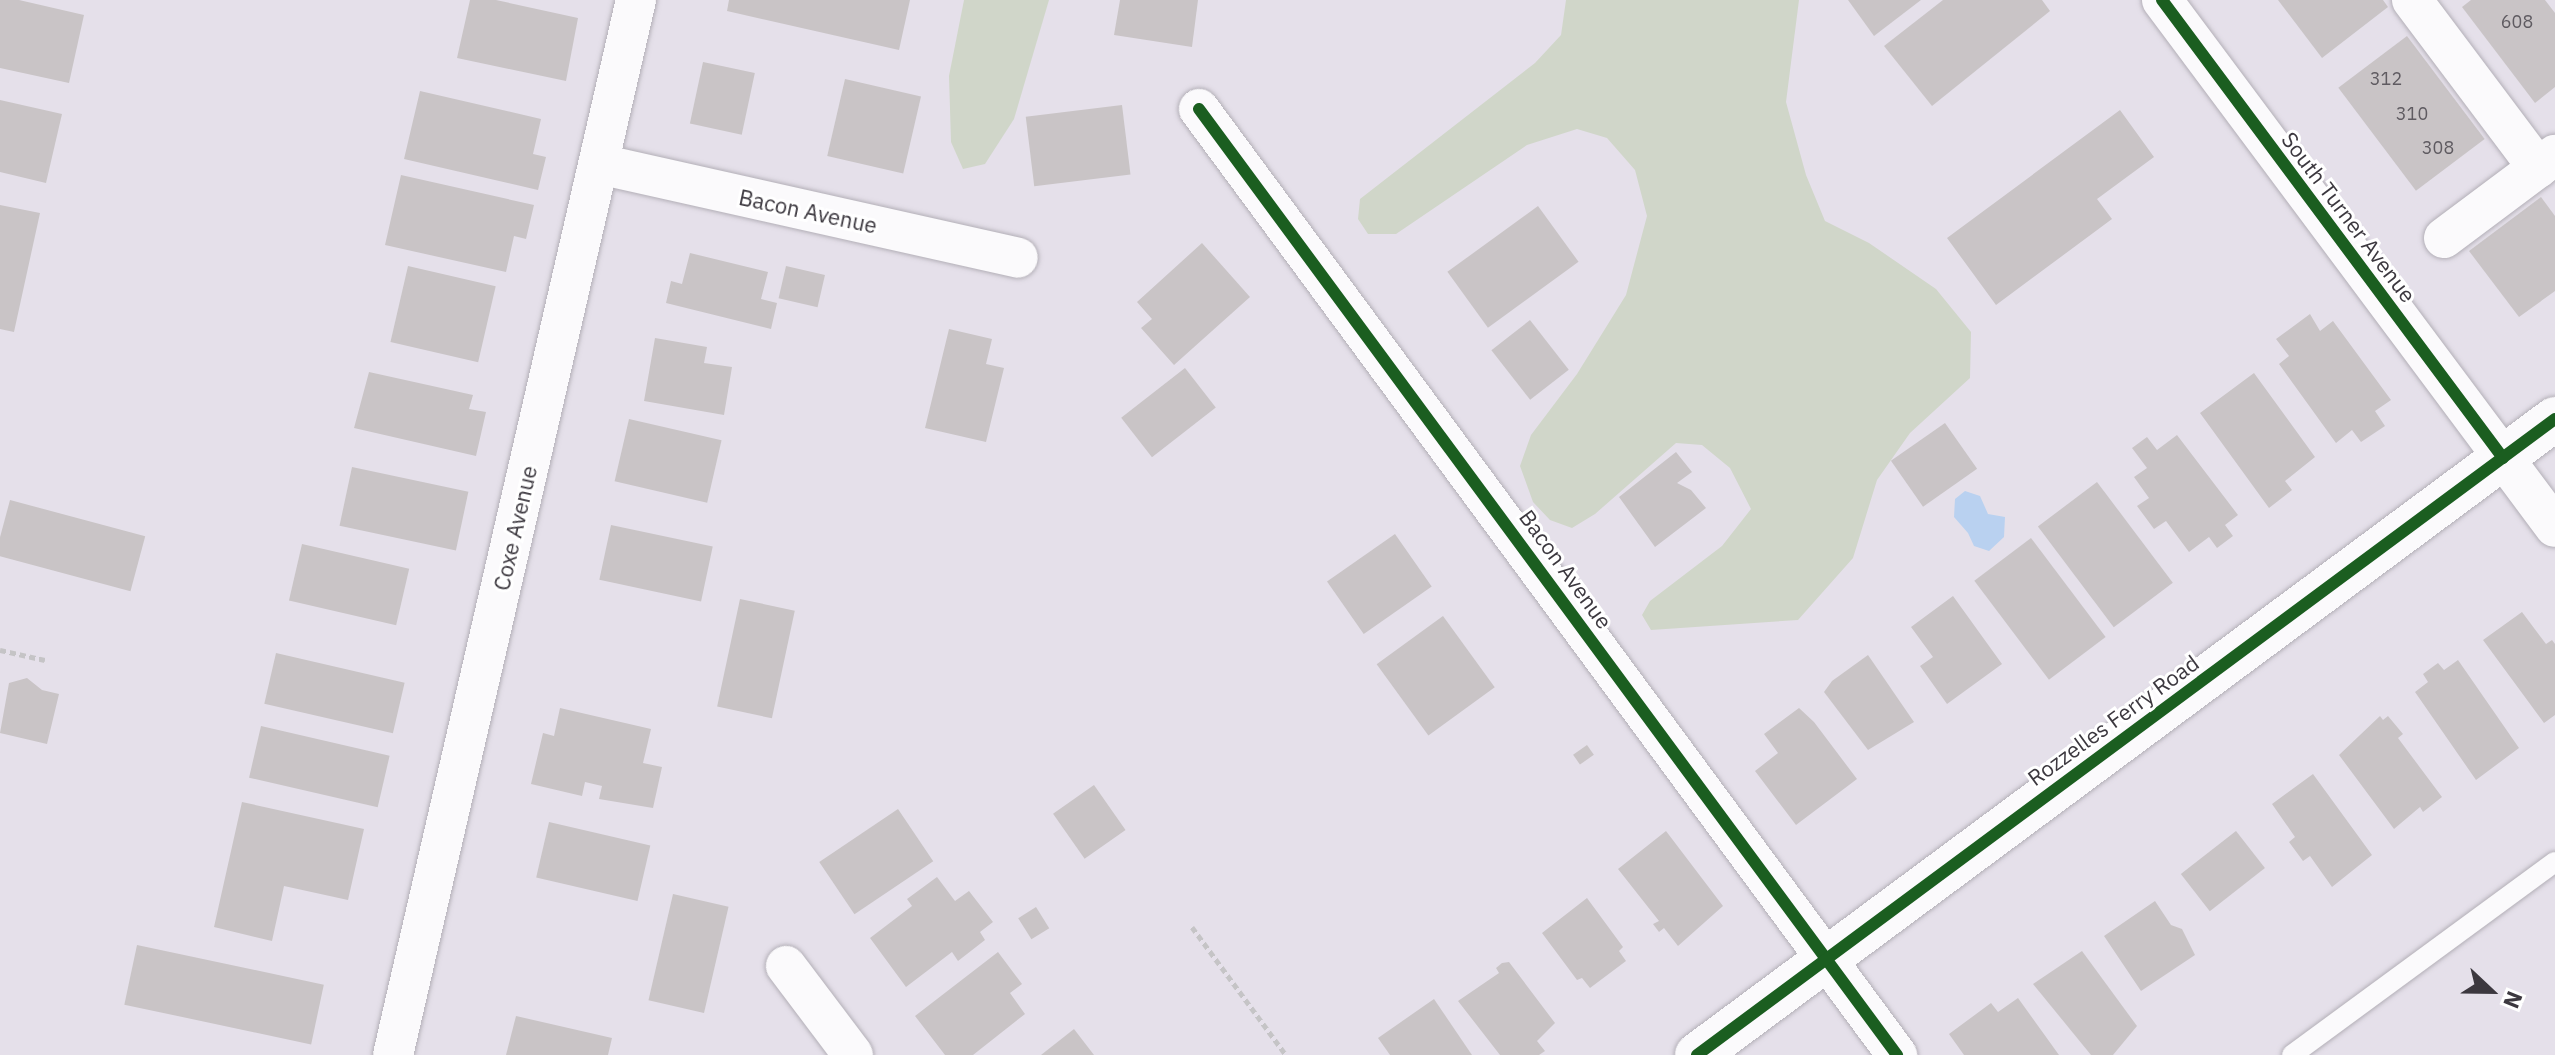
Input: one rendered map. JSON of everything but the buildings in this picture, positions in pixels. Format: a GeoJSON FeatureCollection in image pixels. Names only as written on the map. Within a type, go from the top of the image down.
{"type":"FeatureCollection","features":[{"type":"Feature","properties":{"kind":"street","name":"Coxe Avenue"},"geometry":{"type":"LineString","coordinates":[[393,1055],[636,0]]}},
{"type":"Feature","properties":{"kind":"street","name":"South Turner Avenue"},"geometry":{"type":"LineString","coordinates":[[2162,0],[2555,527]]}},
{"type":"Feature","properties":{"kind":"street"},"geometry":{"type":"LineString","coordinates":[[2412,0],[2546,162],[2444,238]]}},
{"type":"Feature","properties":{"kind":"street","name":"Bacon Avenue"},"geometry":{"type":"LineString","coordinates":[[1199,109],[1897,1055]]}},
{"type":"Feature","properties":{"kind":"street","name":"Bacon Avenue"},"geometry":{"type":"LineString","coordinates":[[599,164],[1018,258]]}},
{"type":"Feature","properties":{"kind":"street","name":"Rozzelles Ferry Road"},"geometry":{"type":"LineString","coordinates":[[1697,1055],[2555,419]]}},
{"type":"Feature","properties":{"kind":"street"},"geometry":{"type":"LineString","coordinates":[[786,966],[853,1055]]}},
{"type":"Feature","properties":{"kind":"lane"},"geometry":{"type":"LineString","coordinates":[[2292,1055],[2555,862]]}},
{"type":"Feature","properties":{"kind":"path"},"geometry":{"type":"LineString","coordinates":[[0,650],[45,660]]}},
{"type":"Feature","properties":{"kind":"path"},"geometry":{"type":"LineString","coordinates":[[1192,927],[1286,1055]]}},
{"type":"Feature","properties":{"kind":"shaded area"},"geometry":{"type":"Polygon","coordinates":[[[964,0],[1049,0],[1014,119],[985,164],[963,169],[951,142],[949,76],[964,0]]]}},
{"type":"Feature","properties":{"kind":"shaded area"},"geometry":{"type":"Polygon","coordinates":[[[1566,0],[1799,0],[1786,102],[1806,175],[1825,221],[1869,243],[1936,289],[1971,332],[1970,378],[1910,433],[1877,480],[1853,558],[1798,620],[1651,630],[1642,615],[1650,601],[1722,546],[1751,509],[1730,468],[1702,445],[1676,443],[1595,514],[1572,528],[1550,520],[1533,502],[1520,466],[1531,435],[1577,374],[1626,295],[1647,216],[1635,170],[1607,138],[1577,129],[1527,145],[1396,234],[1368,234],[1358,219],[1360,199],[1535,63],[1561,35],[1566,0]]]}},
{"type":"Feature","properties":{"kind":"water"},"geometry":{"type":"Polygon","coordinates":[[[1965,491],[1980,496],[1988,514],[2005,517],[2004,537],[1989,551],[1974,546],[1968,533],[1954,517],[1955,499],[1965,491]]]}},
{"type":"Feature","properties":{"kind":"cycle path"},"geometry":{"type":"LineString","coordinates":[[2162,0],[2503,458]]}},
{"type":"Feature","properties":{"kind":"cycle path"},"geometry":{"type":"LineString","coordinates":[[1199,109],[1897,1055]]}},
{"type":"Feature","properties":{"kind":"cycle path"},"geometry":{"type":"LineString","coordinates":[[1697,1055],[2555,419]]}}]}
